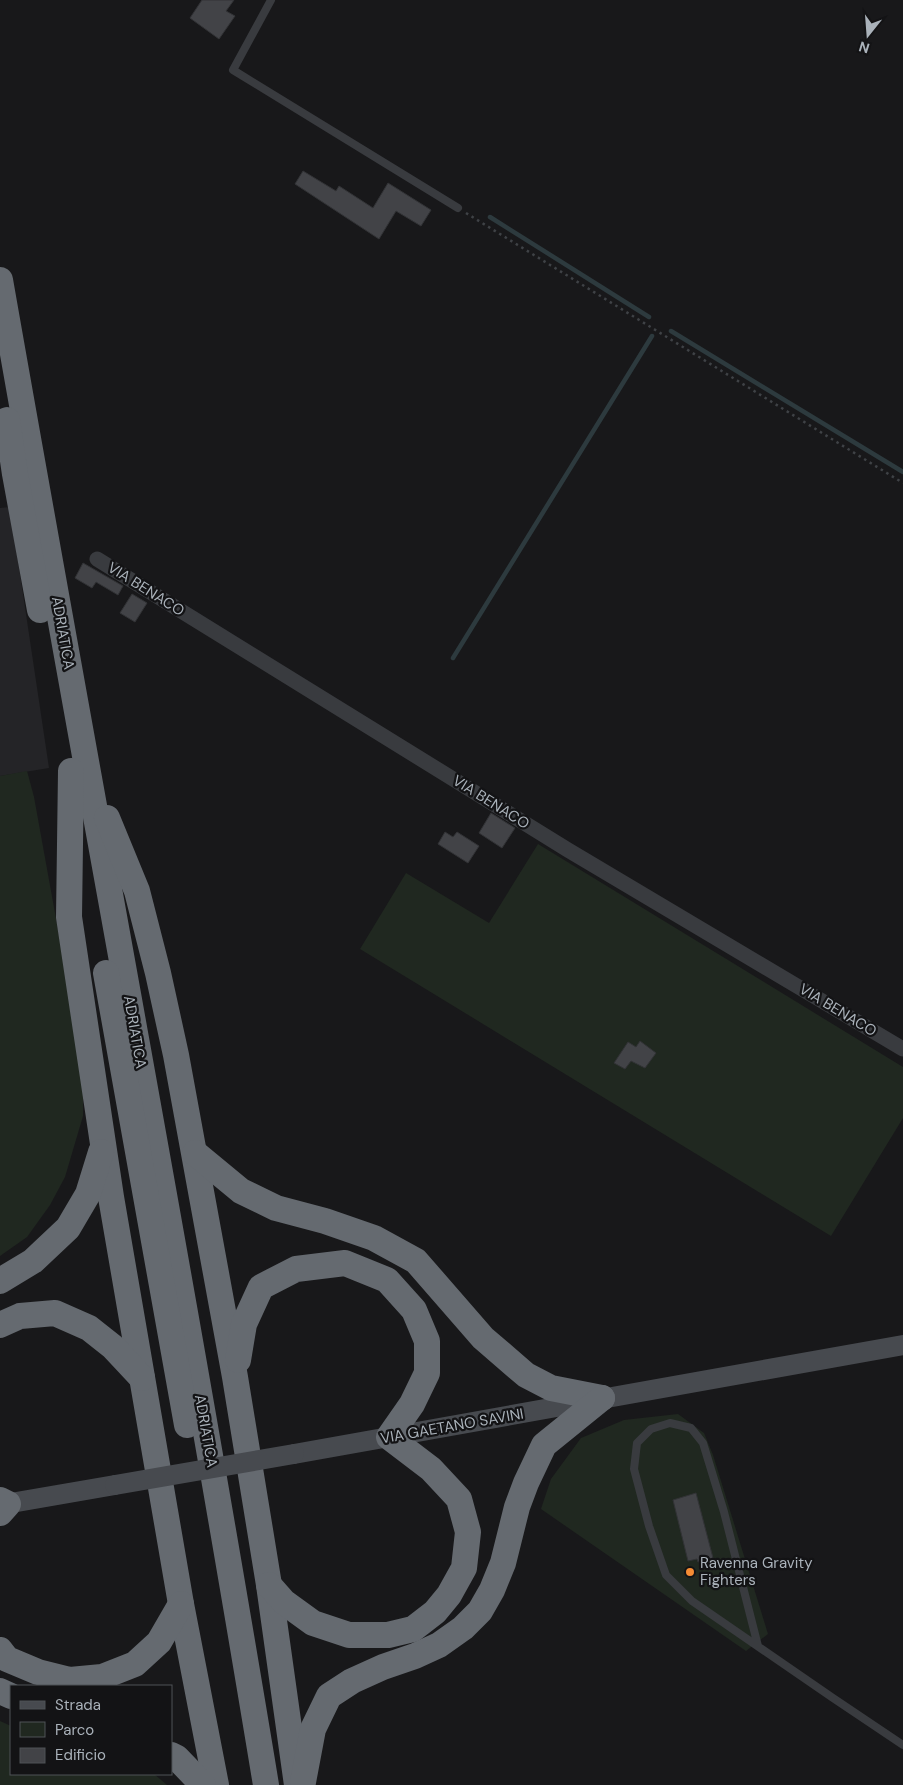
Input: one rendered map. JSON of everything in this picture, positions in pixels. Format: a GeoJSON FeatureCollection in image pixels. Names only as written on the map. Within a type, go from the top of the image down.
{"type":"FeatureCollection","features":[{"type":"Feature","properties":{"kind":"highway","name":"ADRIATICA"},"geometry":{"type":"LineString","coordinates":[[0,280],[79,770],[90,875],[250,1785]]}},
{"type":"Feature","properties":{"kind":"highway","name":"ADRIATICA"},"geometry":{"type":"LineString","coordinates":[[0,367],[15,474],[79,770],[198,1382],[266,1785]]}},
{"type":"Feature","properties":{"kind":"highway"},"geometry":{"type":"LineString","coordinates":[[79,770],[69,917],[103,1146],[142,1378],[181,1604],[216,1785]]}},
{"type":"Feature","properties":{"kind":"highway"},"geometry":{"type":"LineString","coordinates":[[79,770],[137,892],[158,973],[195,1153],[234,1377],[269,1585],[297,1785]]}},
{"type":"Feature","properties":{"kind":"highway"},"geometry":{"type":"LineString","coordinates":[[0,1281],[33,1262],[68,1228],[88,1194],[103,1146]]}},
{"type":"Feature","properties":{"kind":"highway"},"geometry":{"type":"LineString","coordinates":[[195,1153],[240,1191],[276,1208],[374,1238],[416,1261],[483,1338],[526,1375],[551,1388],[602,1398]]}},
{"type":"Feature","properties":{"kind":"highway"},"geometry":{"type":"LineString","coordinates":[[234,1377],[244,1324],[261,1287],[296,1269],[345,1263],[387,1280],[414,1310],[428,1341],[427,1373],[412,1404],[389,1437],[431,1469],[458,1499],[468,1532],[464,1568],[449,1595],[435,1612],[413,1629],[388,1635],[349,1634],[313,1623],[284,1602],[269,1585]]}},
{"type":"Feature","properties":{"kind":"highway"},"geometry":{"type":"LineString","coordinates":[[0,1325],[20,1316],[55,1313],[89,1328],[113,1347],[142,1378]]}},
{"type":"Feature","properties":{"kind":"highway"},"geometry":{"type":"LineString","coordinates":[[303,1785],[314,1729],[329,1696],[352,1681],[375,1670],[415,1656],[439,1645],[463,1628],[480,1610],[492,1590],[504,1563],[517,1507],[544,1445],[602,1398]]}},
{"type":"Feature","properties":{"kind":"highway"},"geometry":{"type":"LineString","coordinates":[[0,1650],[7,1659],[38,1672],[70,1680],[102,1677],[135,1664],[141,1659],[158,1642],[181,1604]]}},
{"type":"Feature","properties":{"kind":"highway"},"geometry":{"type":"LineString","coordinates":[[172,1756],[177,1758],[203,1785]]}},
{"type":"Feature","properties":{"kind":"street","name":"VIA BENACO"},"geometry":{"type":"LineString","coordinates":[[97,559],[568,850],[903,1049]]}},
{"type":"Feature","properties":{"kind":"street","name":"VIA BENACO"},"geometry":{"type":"LineString","coordinates":[[888,1039],[903,1036]]}},
{"type":"Feature","properties":{"kind":"street","name":"VIA GAETANO SAVINI"},"geometry":{"type":"LineString","coordinates":[[2,1505],[903,1345]]}},
{"type":"Feature","properties":{"kind":"lane"},"geometry":{"type":"LineString","coordinates":[[271,0],[233,70],[458,208]]}},
{"type":"Feature","properties":{"kind":"lane"},"geometry":{"type":"LineString","coordinates":[[758,1646],[724,1512],[703,1443],[691,1428],[670,1423],[651,1429],[637,1444],[634,1469],[649,1526],[666,1575],[692,1601],[903,1745]]}},
{"type":"Feature","properties":{"kind":"path"},"geometry":{"type":"LineString","coordinates":[[458,208],[903,483]]}},
{"type":"Feature","properties":{"kind":"shaded area"},"geometry":{"type":"Polygon","coordinates":[[[10,507],[49,768],[0,776],[0,508],[10,507]]]}},
{"type":"Feature","properties":{"kind":"green space"},"geometry":{"type":"Polygon","coordinates":[[[27,771],[34,797],[68,985],[83,1085],[83,1116],[65,1177],[50,1205],[27,1237],[0,1256],[0,776],[27,771]]]}},
{"type":"Feature","properties":{"kind":"green space"},"geometry":{"type":"Polygon","coordinates":[[[538,844],[903,1067],[903,1118],[831,1236],[360,949],[406,873],[489,923],[538,844]]]}},
{"type":"Feature","properties":{"kind":"green space","name":"Ravenna Gravity Fighters"},"geometry":{"type":"Polygon","coordinates":[[[678,1414],[704,1433],[713,1455],[768,1634],[746,1651],[541,1509],[551,1479],[581,1438],[624,1420],[678,1414]]]}},
{"type":"Feature","properties":{"kind":"green space"},"geometry":{"type":"Polygon","coordinates":[[[0,1721],[10,1726],[10,1775],[155,1775],[167,1785],[0,1785],[0,1721]]]}},
{"type":"Feature","properties":{"kind":"building"},"geometry":{"type":"Polygon","coordinates":[[[202,0],[234,0],[226,11],[235,16],[219,39],[190,18],[202,0]]]}},
{"type":"Feature","properties":{"kind":"building"},"geometry":{"type":"Polygon","coordinates":[[[303,171],[336,191],[339,186],[373,208],[388,183],[431,210],[421,226],[396,211],[379,239],[295,184],[303,171]]]}},
{"type":"Feature","properties":{"kind":"building"},"geometry":{"type":"Polygon","coordinates":[[[83,563],[123,586],[118,595],[96,582],[92,588],[75,578],[83,563]]]}},
{"type":"Feature","properties":{"kind":"building"},"geometry":{"type":"Polygon","coordinates":[[[132,594],[147,603],[135,622],[120,613],[132,594]]]}},
{"type":"Feature","properties":{"kind":"building"},"geometry":{"type":"Polygon","coordinates":[[[491,813],[515,828],[502,848],[479,833],[491,813]]]}},
{"type":"Feature","properties":{"kind":"building"},"geometry":{"type":"Polygon","coordinates":[[[445,832],[453,837],[457,832],[479,846],[468,863],[438,844],[445,832]]]}},
{"type":"Feature","properties":{"kind":"building"},"geometry":{"type":"Polygon","coordinates":[[[640,1041],[656,1053],[645,1068],[631,1061],[625,1069],[614,1063],[628,1042],[636,1047],[640,1041]]]}},
{"type":"Feature","properties":{"kind":"building"},"geometry":{"type":"Polygon","coordinates":[[[696,1493],[713,1558],[698,1562],[697,1559],[688,1561],[673,1500],[696,1493]]]}},
{"type":"Feature","properties":{"kind":"waterway"},"geometry":{"type":"LineString","coordinates":[[490,217],[649,317]]}},
{"type":"Feature","properties":{"kind":"waterway"},"geometry":{"type":"LineString","coordinates":[[671,331],[903,472]]}},
{"type":"Feature","properties":{"kind":"waterway"},"geometry":{"type":"LineString","coordinates":[[453,658],[652,336]]}},
{"type":"Feature","properties":{"kind":"place","name":"Ravenna Gravity Fighters"},"geometry":{"type":"Point","coordinates":[690,1572]}}]}
